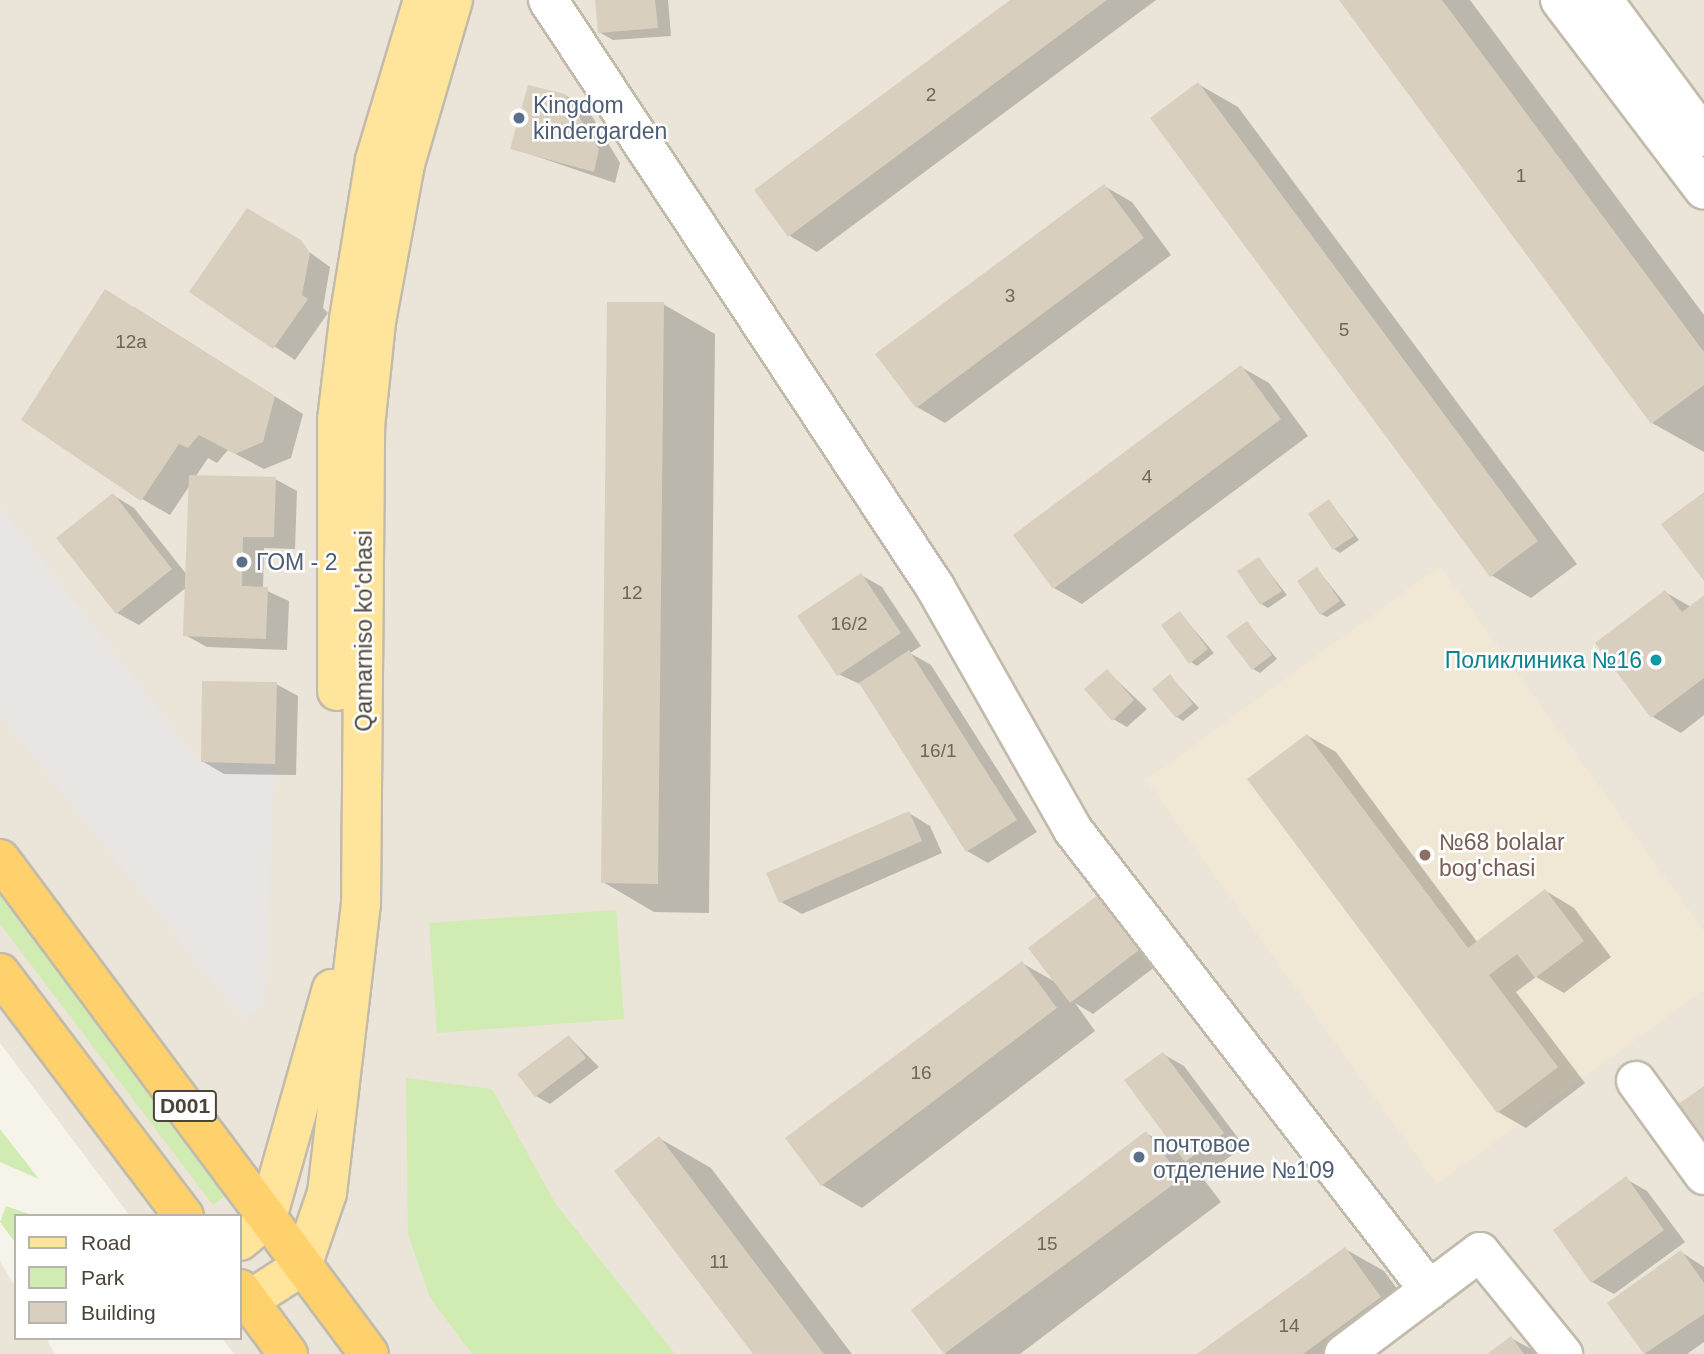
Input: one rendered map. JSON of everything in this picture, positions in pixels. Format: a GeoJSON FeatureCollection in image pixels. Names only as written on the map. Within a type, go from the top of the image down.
{"type":"FeatureCollection","features":[{"type":"Feature","properties":{"kind":"highway","name":"D001"},"geometry":{"type":"LineString","coordinates":[[0,859],[253,1229],[302,1266],[369,1354]]}},
{"type":"Feature","properties":{"kind":"highway","name":"D001"},"geometry":{"type":"LineString","coordinates":[[0,973],[182,1214]]}},
{"type":"Feature","properties":{"kind":"highway"},"geometry":{"type":"LineString","coordinates":[[244,1295],[288,1354]]}},
{"type":"Feature","properties":{"kind":"main road","name":"Qamarniso ko'chasi"},"geometry":{"type":"LineString","coordinates":[[253,1229],[336,965],[337,420],[423,0]]}},
{"type":"Feature","properties":{"kind":"main road","name":"Qamarniso ko'chasi"},"geometry":{"type":"LineString","coordinates":[[302,1266],[327,1193],[361,904],[365,427],[390,162],[453,0]]}},
{"type":"Feature","properties":{"kind":"main road"},"geometry":{"type":"LineString","coordinates":[[244,1295],[302,1266]]}},
{"type":"Feature","properties":{"kind":"street"},"geometry":{"type":"LineString","coordinates":[[548,0],[935,587],[1073,830],[1429,1290]]}},
{"type":"Feature","properties":{"kind":"street"},"geometry":{"type":"LineString","coordinates":[[1560,0],[1704,190]]}},
{"type":"Feature","properties":{"kind":"street"},"geometry":{"type":"LineString","coordinates":[[1603,0],[1704,136]]}},
{"type":"Feature","properties":{"kind":"street"},"geometry":{"type":"LineString","coordinates":[[1636,1081],[1704,1175]]}},
{"type":"Feature","properties":{"kind":"street"},"geometry":{"type":"LineString","coordinates":[[1344,1354],[1480,1252],[1563,1354]]}},
{"type":"Feature","properties":{"kind":"shaded area"},"geometry":{"type":"Polygon","coordinates":[[[0,0],[1704,0],[1704,1354],[234,1354],[224,1340],[242,1340],[242,1214],[128,1214],[0,1043],[0,0]]]}},
{"type":"Feature","properties":{"kind":"shaded area"},"geometry":{"type":"Polygon","coordinates":[[[0,505],[200,762],[275,764],[265,1004],[243,1021],[0,716],[0,505]]]}},
{"type":"Feature","properties":{"kind":"shaded area","name":"№68 bolalar bog'chasi"},"geometry":{"type":"Polygon","coordinates":[[[1440,566],[1704,931],[1704,990],[1437,1184],[1146,780],[1440,566]]]}},
{"type":"Feature","properties":{"kind":"shaded area"},"geometry":{"type":"Polygon","coordinates":[[[0,1261],[14,1285],[14,1340],[47,1340],[55,1354],[0,1354],[0,1261]]]}},
{"type":"Feature","properties":{"kind":"green space"},"geometry":{"type":"Polygon","coordinates":[[[0,889],[230,1193],[213,1205],[0,924],[0,889]]]}},
{"type":"Feature","properties":{"kind":"green space"},"geometry":{"type":"Polygon","coordinates":[[[616,910],[624,1019],[437,1033],[429,923],[616,910]]]}},
{"type":"Feature","properties":{"kind":"green space"},"geometry":{"type":"Polygon","coordinates":[[[406,1078],[492,1089],[555,1203],[675,1354],[472,1354],[430,1298],[408,1234],[406,1078]]]}},
{"type":"Feature","properties":{"kind":"green space"},"geometry":{"type":"Polygon","coordinates":[[[0,1129],[39,1179],[0,1162],[0,1129]]]}},
{"type":"Feature","properties":{"kind":"green space"},"geometry":{"type":"Polygon","coordinates":[[[6,1206],[29,1214],[14,1214],[14,1241],[0,1222],[6,1206]]]}},
{"type":"Feature","properties":{"kind":"building"},"geometry":{"type":"Polygon","coordinates":[[[595,0],[655,0],[658,28],[598,33],[595,0]]]}},
{"type":"Feature","properties":{"kind":"building"},"geometry":{"type":"Polygon","coordinates":[[[1010,0],[1107,0],[788,237],[754,190],[1010,0]]]}},
{"type":"Feature","properties":{"kind":"building"},"geometry":{"type":"Polygon","coordinates":[[[1339,0],[1442,0],[1704,352],[1704,385],[1651,424],[1339,0]]]}},
{"type":"Feature","properties":{"kind":"building"},"geometry":{"type":"Polygon","coordinates":[[[1198,82],[1538,541],[1490,577],[1150,118],[1198,82]]]}},
{"type":"Feature","properties":{"kind":"building"},"geometry":{"type":"Polygon","coordinates":[[[528,85],[565,94],[599,149],[594,172],[510,149],[528,85]]]}},
{"type":"Feature","properties":{"kind":"building"},"geometry":{"type":"Polygon","coordinates":[[[1104,184],[1144,238],[916,408],[875,354],[1104,184]]]}},
{"type":"Feature","properties":{"kind":"building"},"geometry":{"type":"Polygon","coordinates":[[[247,208],[301,240],[310,253],[302,295],[308,299],[273,349],[189,292],[247,208]]]}},
{"type":"Feature","properties":{"kind":"building"},"geometry":{"type":"Polygon","coordinates":[[[105,289],[275,396],[263,442],[235,454],[199,435],[188,448],[179,444],[141,501],[21,420],[105,289]]]}},
{"type":"Feature","properties":{"kind":"building"},"geometry":{"type":"Polygon","coordinates":[[[607,302],[664,302],[658,884],[601,883],[607,302]]]}},
{"type":"Feature","properties":{"kind":"building"},"geometry":{"type":"Polygon","coordinates":[[[1241,365],[1281,419],[1053,589],[1013,535],[1241,365]]]}},
{"type":"Feature","properties":{"kind":"building"},"geometry":{"type":"Polygon","coordinates":[[[189,475],[276,477],[274,537],[243,537],[242,586],[268,587],[266,639],[183,636],[189,475]]]}},
{"type":"Feature","properties":{"kind":"building"},"geometry":{"type":"Polygon","coordinates":[[[1704,492],[1704,581],[1661,524],[1704,492]]]}},
{"type":"Feature","properties":{"kind":"building"},"geometry":{"type":"Polygon","coordinates":[[[113,493],[172,569],[116,614],[56,538],[113,493]]]}},
{"type":"Feature","properties":{"kind":"building"},"geometry":{"type":"Polygon","coordinates":[[[1329,499],[1354,536],[1333,550],[1308,514],[1329,499]]]}},
{"type":"Feature","properties":{"kind":"building"},"geometry":{"type":"Polygon","coordinates":[[[1259,557],[1282,591],[1260,605],[1237,571],[1259,557]]]}},
{"type":"Feature","properties":{"kind":"building"},"geometry":{"type":"Polygon","coordinates":[[[1317,567],[1340,601],[1320,615],[1297,581],[1317,567]]]}},
{"type":"Feature","properties":{"kind":"building"},"geometry":{"type":"Polygon","coordinates":[[[861,573],[901,633],[837,676],[797,616],[861,573]]]}},
{"type":"Feature","properties":{"kind":"building","name":"Поликлиника №16"},"geometry":{"type":"Polygon","coordinates":[[[1665,590],[1682,612],[1704,595],[1704,678],[1651,718],[1595,643],[1665,590]]]}},
{"type":"Feature","properties":{"kind":"building"},"geometry":{"type":"Polygon","coordinates":[[[1180,611],[1208,649],[1189,664],[1161,625],[1180,611]]]}},
{"type":"Feature","properties":{"kind":"building"},"geometry":{"type":"Polygon","coordinates":[[[1247,621],[1272,655],[1252,670],[1226,636],[1247,621]]]}},
{"type":"Feature","properties":{"kind":"building"},"geometry":{"type":"Polygon","coordinates":[[[909,650],[1017,820],[966,852],[859,683],[909,650]]]}},
{"type":"Feature","properties":{"kind":"building"},"geometry":{"type":"Polygon","coordinates":[[[1107,669],[1134,700],[1112,721],[1084,689],[1107,669]]]}},
{"type":"Feature","properties":{"kind":"building"},"geometry":{"type":"Polygon","coordinates":[[[1170,674],[1193,704],[1176,718],[1152,689],[1170,674]]]}},
{"type":"Feature","properties":{"kind":"building"},"geometry":{"type":"Polygon","coordinates":[[[202,681],[277,682],[275,764],[201,762],[202,681]]]}},
{"type":"Feature","properties":{"kind":"building"},"geometry":{"type":"Polygon","coordinates":[[[1307,734],[1468,948],[1545,889],[1584,941],[1535,978],[1517,954],[1489,975],[1558,1067],[1497,1113],[1247,779],[1307,734]]]}},
{"type":"Feature","properties":{"kind":"building"},"geometry":{"type":"Polygon","coordinates":[[[909,811],[922,841],[779,903],[766,873],[909,811]]]}},
{"type":"Feature","properties":{"kind":"building"},"geometry":{"type":"Polygon","coordinates":[[[1098,895],[1139,950],[1070,1003],[1028,948],[1098,895]]]}},
{"type":"Feature","properties":{"kind":"building"},"geometry":{"type":"Polygon","coordinates":[[[1022,961],[1057,1008],[821,1186],[785,1138],[1022,961]]]}},
{"type":"Feature","properties":{"kind":"building"},"geometry":{"type":"Polygon","coordinates":[[[569,1035],[586,1058],[535,1097],[517,1074],[569,1035]]]}},
{"type":"Feature","properties":{"kind":"building"},"geometry":{"type":"Polygon","coordinates":[[[1163,1052],[1224,1133],[1185,1162],[1124,1080],[1163,1052]]]}},
{"type":"Feature","properties":{"kind":"building"},"geometry":{"type":"Polygon","coordinates":[[[1704,1086],[1704,1141],[1677,1105],[1704,1086]]]}},
{"type":"Feature","properties":{"kind":"building"},"geometry":{"type":"Polygon","coordinates":[[[1146,1131],[1182,1178],[944,1354],[911,1310],[1146,1131]]]}},
{"type":"Feature","properties":{"kind":"building"},"geometry":{"type":"Polygon","coordinates":[[[659,1136],[824,1354],[753,1354],[614,1171],[659,1136]]]}},
{"type":"Feature","properties":{"kind":"building"},"geometry":{"type":"Polygon","coordinates":[[[1626,1176],[1664,1230],[1591,1283],[1553,1230],[1626,1176]]]}},
{"type":"Feature","properties":{"kind":"building"},"geometry":{"type":"Polygon","coordinates":[[[1345,1247],[1381,1297],[1303,1354],[1197,1354],[1345,1247]]]}},
{"type":"Feature","properties":{"kind":"building"},"geometry":{"type":"Polygon","coordinates":[[[1681,1250],[1704,1283],[1704,1314],[1644,1354],[1607,1303],[1681,1250]]]}},
{"type":"Feature","properties":{"kind":"building"},"geometry":{"type":"Polygon","coordinates":[[[1511,1336],[1524,1354],[1487,1354],[1511,1336]]]}},
{"type":"Feature","properties":{"kind":"place","name":"Kingdom kindergarden"},"geometry":{"type":"Point","coordinates":[519,118]}},
{"type":"Feature","properties":{"kind":"place","name":"ГОМ - 2"},"geometry":{"type":"Point","coordinates":[242,562]}},
{"type":"Feature","properties":{"kind":"place","name":"Поликлиника №16"},"geometry":{"type":"Point","coordinates":[1656,660]}},
{"type":"Feature","properties":{"kind":"place","name":"№68 bolalar bog'chasi"},"geometry":{"type":"Point","coordinates":[1425,855]}},
{"type":"Feature","properties":{"kind":"place","name":"почтовое отделение №109"},"geometry":{"type":"Point","coordinates":[1139,1157]}}]}
